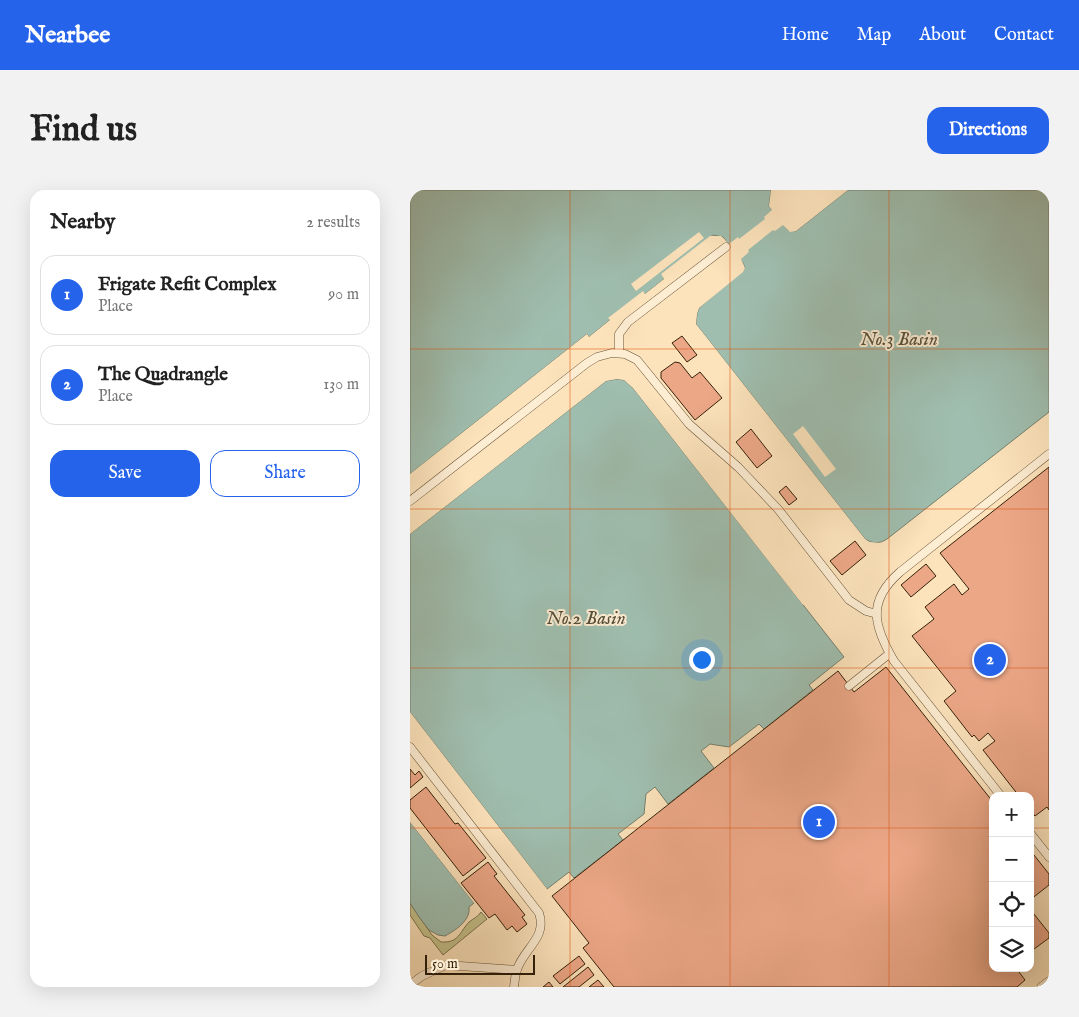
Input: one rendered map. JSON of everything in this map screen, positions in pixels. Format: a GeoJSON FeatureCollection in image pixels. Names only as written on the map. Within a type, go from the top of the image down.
{"type":"FeatureCollection","features":[{"type":"Feature","properties":{"kind":"lane"},"geometry":{"type":"LineString","coordinates":[[619,353],[620,334],[628,322],[726,247]]}},
{"type":"Feature","properties":{"kind":"lane"},"geometry":{"type":"LineString","coordinates":[[410,501],[587,363],[597,357],[619,353],[632,356],[689,424],[738,467],[778,509],[849,600],[866,611],[877,614]]}},
{"type":"Feature","properties":{"kind":"lane"},"geometry":{"type":"LineString","coordinates":[[997,792],[890,654],[883,639],[877,614],[878,603],[890,580],[1049,454]]}},
{"type":"Feature","properties":{"kind":"lane"},"geometry":{"type":"LineString","coordinates":[[849,686],[890,654]]}},
{"type":"Feature","properties":{"kind":"lane"},"geometry":{"type":"LineString","coordinates":[[410,747],[539,913],[541,930],[517,970],[514,987]]}},
{"type":"Feature","properties":{"kind":"lane"},"geometry":{"type":"LineString","coordinates":[[1033,837],[1049,857]]}},
{"type":"Feature","properties":{"kind":"lane"},"geometry":{"type":"LineString","coordinates":[[410,985],[422,976],[446,965],[517,970]]}},
{"type":"Feature","properties":{"kind":"lane"},"geometry":{"type":"LineString","coordinates":[[1041,987],[1049,981]]}},
{"type":"Feature","properties":{"kind":"shaded area"},"geometry":{"type":"Polygon","coordinates":[[[410,903],[432,935],[441,942],[455,939],[469,922],[481,912],[487,919],[443,955],[430,938],[424,936],[410,915],[410,903]]]}},
{"type":"Feature","properties":{"kind":"water","name":"No.3 Basin"},"geometry":{"type":"Polygon","coordinates":[[[410,190],[771,190],[769,206],[788,230],[796,231],[848,190],[1049,190],[1049,412],[887,539],[876,543],[868,541],[696,324],[699,308],[745,268],[723,237],[713,235],[662,274],[664,279],[645,294],[643,292],[609,318],[610,320],[589,337],[587,334],[410,474],[410,190]]]}},
{"type":"Feature","properties":{"kind":"water","name":"No.2 Basin"},"geometry":{"type":"Polygon","coordinates":[[[624,380],[633,388],[844,657],[809,685],[813,690],[764,729],[759,724],[729,747],[710,744],[701,751],[714,768],[668,804],[655,787],[646,794],[644,814],[618,834],[623,840],[574,878],[569,872],[547,889],[410,712],[410,534],[606,381],[624,380]]]}},
{"type":"Feature","properties":{"kind":"water"},"geometry":{"type":"Polygon","coordinates":[[[410,822],[474,903],[469,907],[468,916],[462,924],[445,936],[438,935],[429,930],[410,903],[410,822]]]}},
{"type":"Feature","properties":{"kind":"pier"},"geometry":{"type":"Polygon","coordinates":[[[771,190],[774,190],[771,205],[792,230],[844,190],[848,190],[796,231],[790,232],[783,225],[775,231],[773,230],[748,250],[749,252],[741,259],[745,268],[743,272],[699,308],[696,324],[865,539],[869,542],[881,543],[878,545],[868,544],[863,541],[694,325],[694,313],[697,306],[741,270],[742,267],[722,239],[717,237],[711,238],[665,275],[666,280],[646,296],[642,295],[612,318],[612,322],[591,339],[587,338],[410,476],[410,474],[587,334],[589,337],[610,320],[608,318],[643,291],[645,294],[664,279],[661,274],[710,236],[721,236],[729,244],[738,237],[739,239],[765,219],[764,217],[772,210],[769,206],[771,190]]]}},
{"type":"Feature","properties":{"kind":"pier"},"geometry":{"type":"Polygon","coordinates":[[[699,232],[704,238],[636,291],[631,284],[699,232]]]}},
{"type":"Feature","properties":{"kind":"pier"},"geometry":{"type":"Polygon","coordinates":[[[618,376],[626,378],[635,386],[805,604],[803,605],[633,388],[624,380],[606,381],[410,534],[410,531],[605,379],[618,376]]]}},
{"type":"Feature","properties":{"kind":"pier"},"geometry":{"type":"Polygon","coordinates":[[[803,426],[836,469],[825,477],[793,434],[803,426]]]}},
{"type":"Feature","properties":{"kind":"pier"},"geometry":{"type":"Polygon","coordinates":[[[410,712],[547,889],[545,890],[410,716],[410,712]]]}},
{"type":"Feature","properties":{"kind":"pier"},"geometry":{"type":"Polygon","coordinates":[[[410,819],[476,902],[474,903],[410,822],[410,819]]]}},
{"type":"Feature","properties":{"kind":"building"},"geometry":{"type":"Polygon","coordinates":[[[682,336],[697,355],[687,362],[672,343],[682,336]]]}},
{"type":"Feature","properties":{"kind":"building"},"geometry":{"type":"Polygon","coordinates":[[[675,362],[680,363],[692,378],[700,372],[722,398],[695,420],[661,378],[661,372],[675,362]]]}},
{"type":"Feature","properties":{"kind":"building"},"geometry":{"type":"Polygon","coordinates":[[[751,429],[772,456],[757,468],[736,442],[751,429]]]}},
{"type":"Feature","properties":{"kind":"building"},"geometry":{"type":"Polygon","coordinates":[[[1049,467],[1049,810],[1047,807],[1035,816],[1034,792],[1016,792],[983,750],[995,741],[988,733],[979,741],[974,735],[972,737],[944,701],[956,691],[912,636],[934,619],[925,607],[954,584],[962,595],[969,589],[940,553],[1049,467]]]}},
{"type":"Feature","properties":{"kind":"building"},"geometry":{"type":"Polygon","coordinates":[[[786,486],[797,499],[789,505],[779,492],[786,486]]]}},
{"type":"Feature","properties":{"kind":"building"},"geometry":{"type":"Polygon","coordinates":[[[855,541],[866,555],[842,575],[830,561],[855,541]]]}},
{"type":"Feature","properties":{"kind":"building"},"geometry":{"type":"Polygon","coordinates":[[[926,564],[936,576],[911,597],[901,585],[926,564]]]}},
{"type":"Feature","properties":{"kind":"building"},"geometry":{"type":"Polygon","coordinates":[[[886,667],[989,797],[989,972],[1019,972],[1025,980],[1017,987],[614,987],[583,948],[589,943],[552,896],[838,671],[854,692],[886,667]]]}},
{"type":"Feature","properties":{"kind":"building"},"geometry":{"type":"Polygon","coordinates":[[[410,769],[415,775],[419,771],[423,777],[410,788],[410,769]]]}},
{"type":"Feature","properties":{"kind":"building"},"geometry":{"type":"Polygon","coordinates":[[[426,787],[455,824],[458,823],[486,858],[463,876],[410,808],[410,800],[426,787]]]}},
{"type":"Feature","properties":{"kind":"building"},"geometry":{"type":"Polygon","coordinates":[[[1034,855],[1049,874],[1049,885],[1034,897],[1034,855]]]}},
{"type":"Feature","properties":{"kind":"building"},"geometry":{"type":"Polygon","coordinates":[[[488,862],[497,874],[494,876],[525,915],[522,917],[527,924],[517,932],[512,926],[507,930],[495,914],[489,918],[461,883],[488,862]]]}},
{"type":"Feature","properties":{"kind":"building"},"geometry":{"type":"Polygon","coordinates":[[[1034,914],[1049,933],[1049,938],[1034,949],[1034,914]]]}},
{"type":"Feature","properties":{"kind":"building"},"geometry":{"type":"Polygon","coordinates":[[[579,956],[585,964],[560,984],[553,976],[579,956]]]}},
{"type":"Feature","properties":{"kind":"building"},"geometry":{"type":"Polygon","coordinates":[[[588,967],[594,975],[579,987],[563,987],[588,967]]]}},
{"type":"Feature","properties":{"kind":"building"},"geometry":{"type":"Polygon","coordinates":[[[598,980],[604,987],[589,987],[598,980]]]}},
{"type":"Feature","properties":{"kind":"building"},"geometry":{"type":"Polygon","coordinates":[[[549,982],[553,987],[543,987],[549,982]]]}},
{"type":"Feature","properties":{"kind":"place","name":"The Quadrangle"},"geometry":{"type":"Point","coordinates":[990,660]}},
{"type":"Feature","properties":{"kind":"place","name":"Frigate Refit Complex"},"geometry":{"type":"Point","coordinates":[819,822]}}]}
